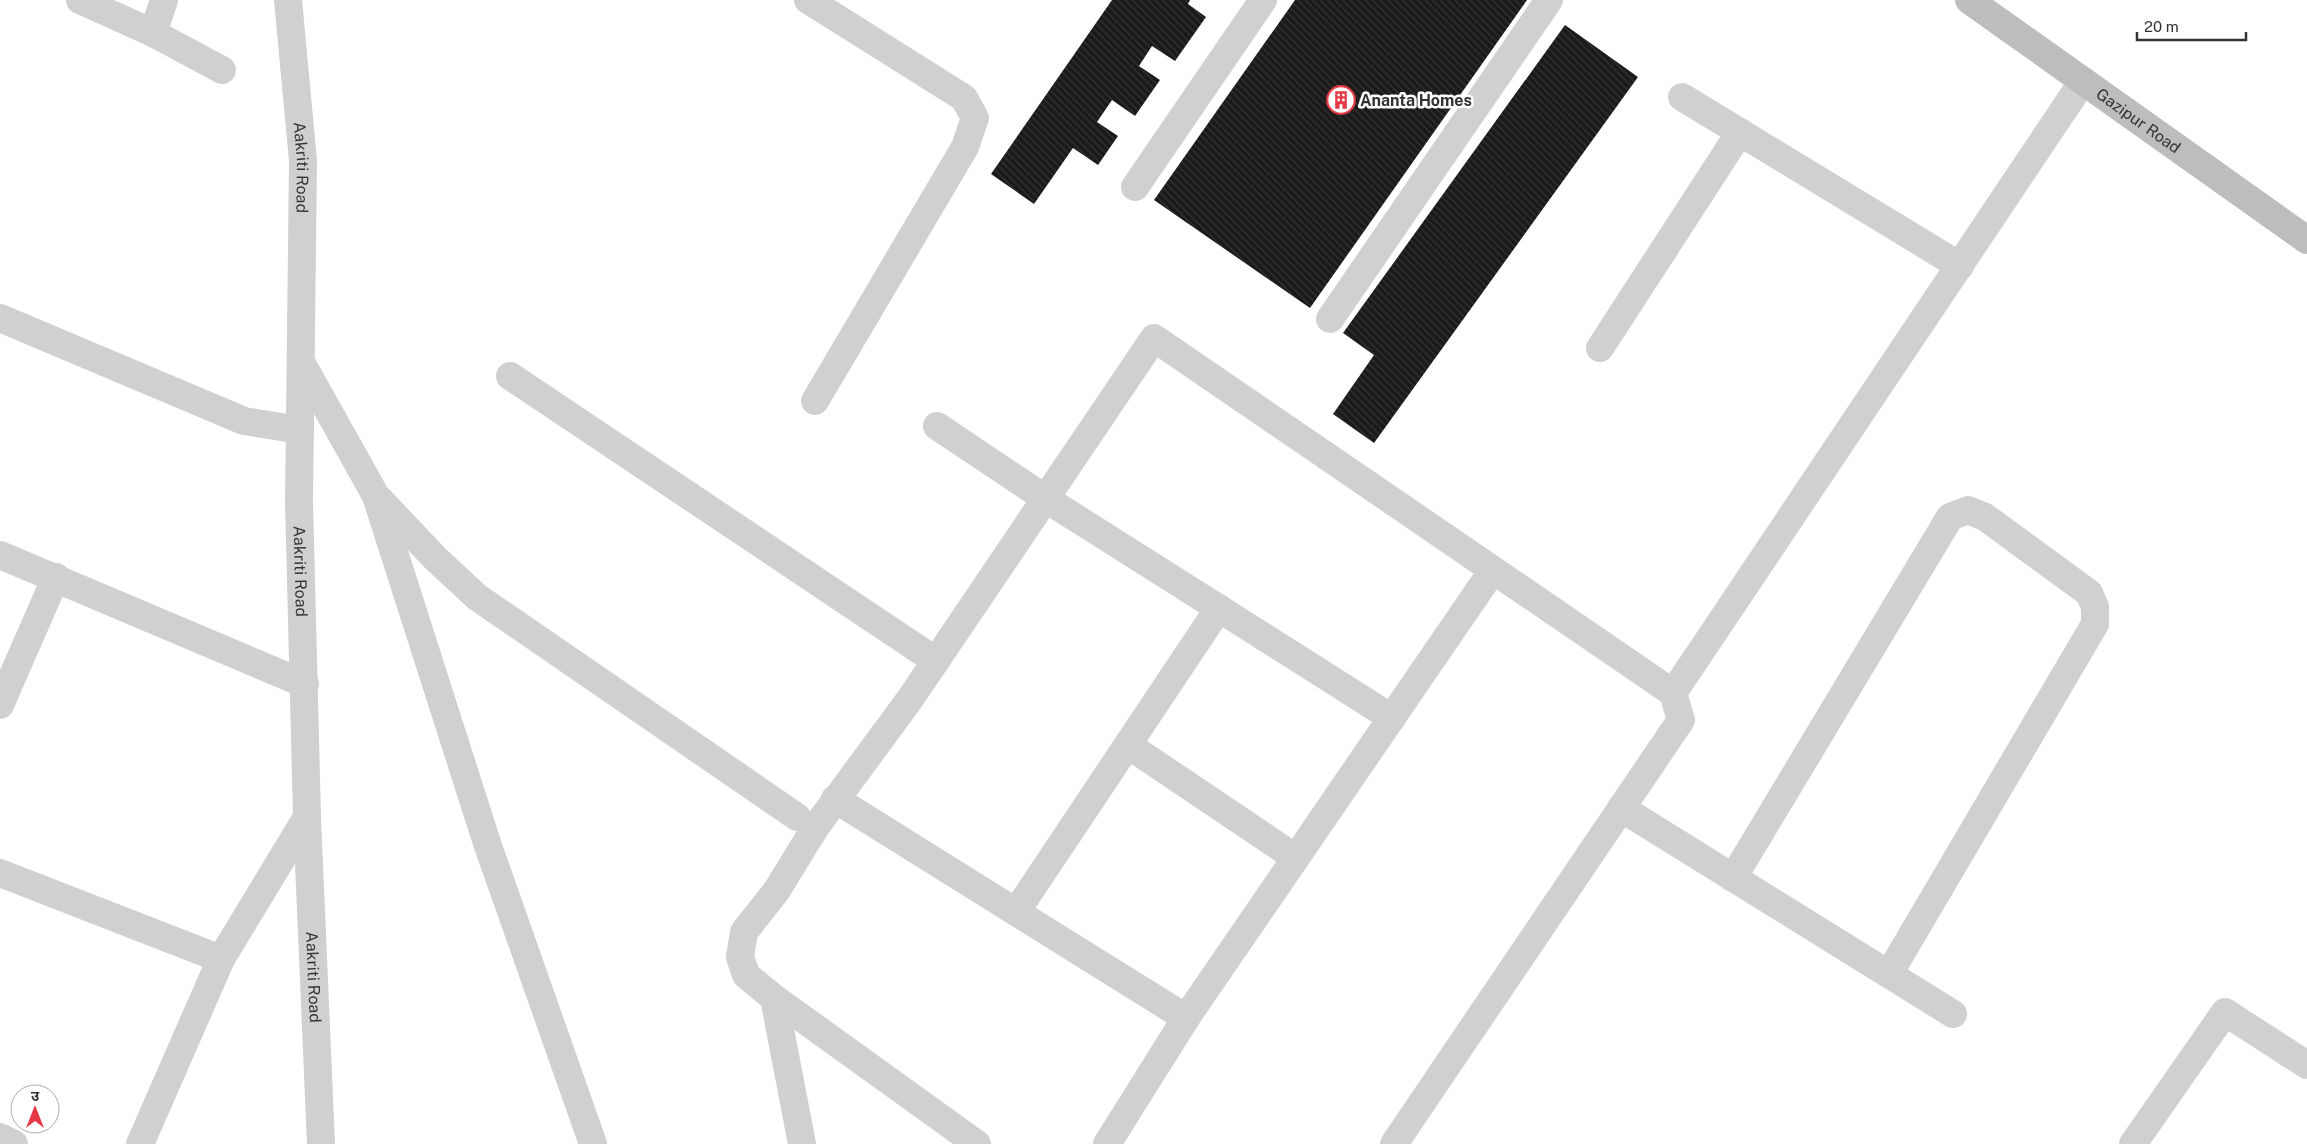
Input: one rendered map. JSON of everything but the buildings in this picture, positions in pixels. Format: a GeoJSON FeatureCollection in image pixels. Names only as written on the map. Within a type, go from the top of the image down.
{"type":"FeatureCollection","features":[{"type":"Feature","properties":{"kind":"street"},"geometry":{"type":"LineString","coordinates":[[80,0],[154,33],[222,70]]}},
{"type":"Feature","properties":{"kind":"street"},"geometry":{"type":"LineString","coordinates":[[154,33],[164,0]]}},
{"type":"Feature","properties":{"kind":"street","name":"Aakriti Road"},"geometry":{"type":"LineString","coordinates":[[288,0],[303,161],[299,502],[307,817],[321,1144]]}},
{"type":"Feature","properties":{"kind":"street"},"geometry":{"type":"LineString","coordinates":[[808,0],[964,98],[975,118],[965,147],[815,401]]}},
{"type":"Feature","properties":{"kind":"street"},"geometry":{"type":"LineString","coordinates":[[1134,187],[1263,0]]}},
{"type":"Feature","properties":{"kind":"street"},"geometry":{"type":"LineString","coordinates":[[1330,319],[1549,0]]}},
{"type":"Feature","properties":{"kind":"street","name":"Gazipur Road"},"geometry":{"type":"LineString","coordinates":[[1969,0],[2307,240]]}},
{"type":"Feature","properties":{"kind":"street"},"geometry":{"type":"LineString","coordinates":[[1674,693],[2083,81]]}},
{"type":"Feature","properties":{"kind":"street"},"geometry":{"type":"LineString","coordinates":[[1682,97],[1960,266]]}},
{"type":"Feature","properties":{"kind":"street"},"geometry":{"type":"LineString","coordinates":[[1600,348],[1740,132]]}},
{"type":"Feature","properties":{"kind":"street"},"geometry":{"type":"LineString","coordinates":[[0,318],[244,421],[300,430]]}},
{"type":"Feature","properties":{"kind":"street"},"geometry":{"type":"LineString","coordinates":[[977,1144],[774,998],[746,975],[740,957],[744,932],[777,890],[835,799],[936,661],[1154,338],[1674,693],[1681,720],[1394,1144]]}},
{"type":"Feature","properties":{"kind":"street"},"geometry":{"type":"LineString","coordinates":[[300,361],[376,496],[487,843],[593,1144]]}},
{"type":"Feature","properties":{"kind":"street"},"geometry":{"type":"LineString","coordinates":[[510,376],[936,661]]}},
{"type":"Feature","properties":{"kind":"street"},"geometry":{"type":"LineString","coordinates":[[937,426],[1046,499],[1392,718]]}},
{"type":"Feature","properties":{"kind":"street"},"geometry":{"type":"LineString","coordinates":[[376,496],[436,559],[477,597],[798,817]]}},
{"type":"Feature","properties":{"kind":"street"},"geometry":{"type":"LineString","coordinates":[[1733,878],[1950,517],[1968,510],[1984,517],[2089,593],[2095,607],[2095,624],[1889,974]]}},
{"type":"Feature","properties":{"kind":"street"},"geometry":{"type":"LineString","coordinates":[[0,555],[56,577],[305,684]]}},
{"type":"Feature","properties":{"kind":"street"},"geometry":{"type":"LineString","coordinates":[[1107,1144],[1186,1018],[1493,570]]}},
{"type":"Feature","properties":{"kind":"street"},"geometry":{"type":"LineString","coordinates":[[0,705],[56,577]]}},
{"type":"Feature","properties":{"kind":"street"},"geometry":{"type":"LineString","coordinates":[[1016,912],[1219,608]]}},
{"type":"Feature","properties":{"kind":"street"},"geometry":{"type":"LineString","coordinates":[[1128,745],[1296,858]]}},
{"type":"Feature","properties":{"kind":"street"},"geometry":{"type":"LineString","coordinates":[[835,799],[1186,1018]]}},
{"type":"Feature","properties":{"kind":"street"},"geometry":{"type":"LineString","coordinates":[[1621,808],[1953,1014]]}},
{"type":"Feature","properties":{"kind":"street"},"geometry":{"type":"LineString","coordinates":[[140,1144],[221,959],[307,817]]}},
{"type":"Feature","properties":{"kind":"street"},"geometry":{"type":"LineString","coordinates":[[0,873],[221,959]]}},
{"type":"Feature","properties":{"kind":"street"},"geometry":{"type":"LineString","coordinates":[[774,998],[802,1144]]}},
{"type":"Feature","properties":{"kind":"street"},"geometry":{"type":"LineString","coordinates":[[2134,1144],[2225,1012],[2307,1065]]}},
{"type":"Feature","properties":{"kind":"street"},"geometry":{"type":"LineString","coordinates":[[0,1137],[14,1144]]}},
{"type":"Feature","properties":{"kind":"place","name":"Ananta Homes"},"geometry":{"type":"Point","coordinates":[1341,100]}}]}
